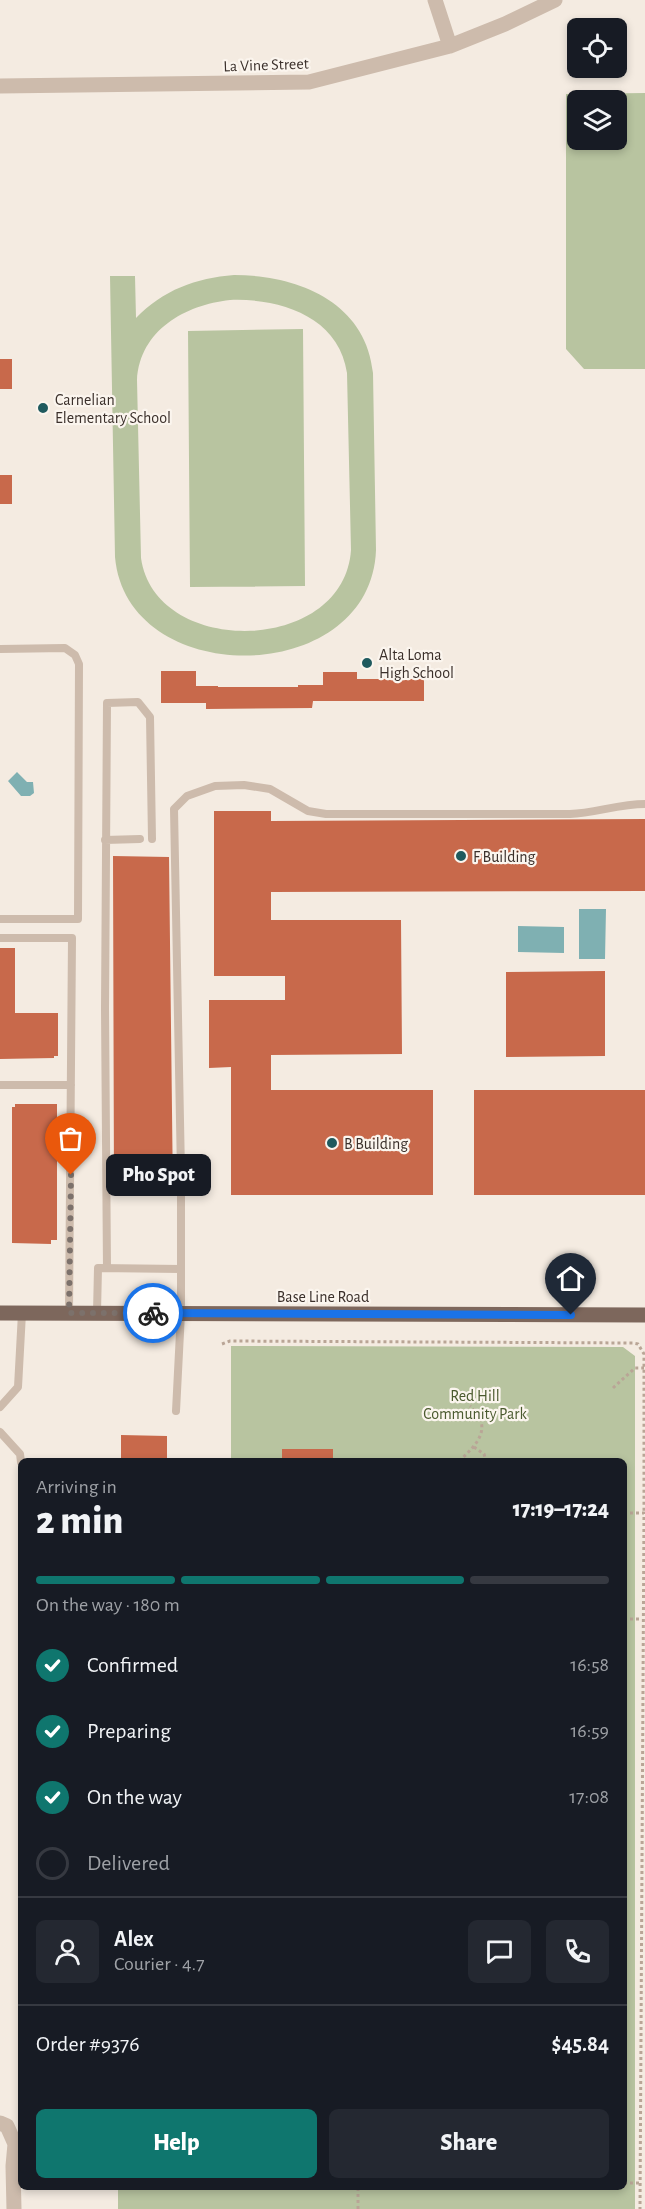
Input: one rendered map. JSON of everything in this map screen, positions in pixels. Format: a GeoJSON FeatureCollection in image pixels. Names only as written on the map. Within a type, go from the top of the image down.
{"type":"FeatureCollection","features":[{"type":"Feature","properties":{"kind":"main road","name":"Base Line Road"},"geometry":{"type":"LineString","coordinates":[[0,1313],[645,1315]]}},
{"type":"Feature","properties":{"kind":"street"},"geometry":{"type":"LineString","coordinates":[[435,0],[450,46]]}},
{"type":"Feature","properties":{"kind":"street","name":"La Vine Street"},"geometry":{"type":"LineString","coordinates":[[0,86],[309,82],[450,46],[505,24],[555,0]]}},
{"type":"Feature","properties":{"kind":"street"},"geometry":{"type":"LineString","coordinates":[[3,2124],[15,2144],[14,2209]]}},
{"type":"Feature","properties":{"kind":"lane"},"geometry":{"type":"LineString","coordinates":[[0,649],[64,648],[75,655],[79,664],[78,919],[0,919]]}},
{"type":"Feature","properties":{"kind":"lane"},"geometry":{"type":"LineString","coordinates":[[107,1268],[105,840],[107,703],[138,702],[150,717],[152,839]]}},
{"type":"Feature","properties":{"kind":"lane"},"geometry":{"type":"LineString","coordinates":[[176,1411],[181,1313],[181,1172],[174,809],[187,796],[215,786],[244,785],[270,789],[308,811],[326,814],[570,814],[587,813],[626,804],[645,804]]}},
{"type":"Feature","properties":{"kind":"lane"},"geometry":{"type":"LineString","coordinates":[[105,840],[140,839]]}},
{"type":"Feature","properties":{"kind":"lane"},"geometry":{"type":"LineString","coordinates":[[0,938],[72,938],[69,1313]]}},
{"type":"Feature","properties":{"kind":"lane"},"geometry":{"type":"LineString","coordinates":[[0,1085],[71,1085]]}},
{"type":"Feature","properties":{"kind":"lane"},"geometry":{"type":"LineString","coordinates":[[97,1313],[98,1268],[181,1269]]}},
{"type":"Feature","properties":{"kind":"lane"},"geometry":{"type":"LineString","coordinates":[[0,1407],[18,1387],[22,1313]]}},
{"type":"Feature","properties":{"kind":"lane"},"geometry":{"type":"LineString","coordinates":[[0,1432],[20,1454],[20,1458]]}},
{"type":"Feature","properties":{"kind":"path"},"geometry":{"type":"LineString","coordinates":[[222,1344],[230,1341],[633,1342],[642,1349],[644,1354],[644,1513],[640,2209]]}},
{"type":"Feature","properties":{"kind":"path"},"geometry":{"type":"LineString","coordinates":[[614,1388],[634,1368],[644,1368]]}},
{"type":"Feature","properties":{"kind":"path"},"geometry":{"type":"LineString","coordinates":[[462,1458],[479,1441],[481,1432],[481,1423],[470,1406]]}},
{"type":"Feature","properties":{"kind":"path"},"geometry":{"type":"LineString","coordinates":[[474,1447],[484,1454],[485,1458]]}},
{"type":"Feature","properties":{"kind":"path"},"geometry":{"type":"LineString","coordinates":[[627,1513],[644,1513]]}},
{"type":"Feature","properties":{"kind":"path"},"geometry":{"type":"LineString","coordinates":[[627,1619],[642,1619]]}},
{"type":"Feature","properties":{"kind":"path"},"geometry":{"type":"LineString","coordinates":[[627,2183],[640,2183]]}},
{"type":"Feature","properties":{"kind":"path"},"geometry":{"type":"LineString","coordinates":[[358,2190],[358,2209]]}},
{"type":"Feature","properties":{"kind":"green space"},"geometry":{"type":"Polygon","coordinates":[[[627,93],[645,93],[645,369],[584,369],[566,349],[566,94],[567,150],[627,150],[627,93]]]}},
{"type":"Feature","properties":{"kind":"green space"},"geometry":{"type":"Polygon","coordinates":[[[110,276],[135,276],[136,318],[157,300],[181,287],[220,277],[257,276],[281,280],[324,297],[342,310],[357,327],[368,348],[373,373],[376,550],[364,595],[335,628],[294,648],[248,656],[202,650],[160,632],[129,601],[115,557],[110,276]],[[249,300],[213,303],[182,314],[168,323],[146,347],[140,362],[137,380],[141,558],[154,591],[179,614],[212,627],[249,631],[285,625],[317,610],[341,585],[351,550],[347,373],[342,353],[332,337],[304,314],[286,307],[249,300]]]}},
{"type":"Feature","properties":{"kind":"green space"},"geometry":{"type":"Polygon","coordinates":[[[303,329],[305,586],[190,587],[188,331],[303,329]]]}},
{"type":"Feature","properties":{"kind":"green space","name":"Red Hill Community Park"},"geometry":{"type":"Polygon","coordinates":[[[231,1346],[623,1347],[635,1356],[635,2209],[118,2209],[118,2190],[627,2190],[627,1458],[231,1458],[231,1346]]]}},
{"type":"Feature","properties":{"kind":"water"},"geometry":{"type":"Polygon","coordinates":[[[17,772],[27,782],[33,782],[34,793],[30,796],[21,796],[8,781],[17,772]]]}},
{"type":"Feature","properties":{"kind":"water"},"geometry":{"type":"Polygon","coordinates":[[[579,909],[606,909],[605,959],[579,959],[579,909]]]}},
{"type":"Feature","properties":{"kind":"water"},"geometry":{"type":"Polygon","coordinates":[[[518,926],[564,927],[564,953],[518,952],[518,926]]]}},
{"type":"Feature","properties":{"kind":"building"},"geometry":{"type":"Polygon","coordinates":[[[0,359],[12,359],[12,389],[0,389],[0,359]]]}},
{"type":"Feature","properties":{"kind":"building"},"geometry":{"type":"Polygon","coordinates":[[[0,475],[12,475],[12,504],[0,504],[0,475]]]}},
{"type":"Feature","properties":{"kind":"building"},"geometry":{"type":"Polygon","coordinates":[[[161,671],[196,671],[196,686],[218,687],[323,685],[323,672],[357,672],[357,679],[424,679],[424,701],[313,701],[312,708],[206,709],[206,703],[161,703],[161,671]]]}},
{"type":"Feature","properties":{"kind":"building"},"geometry":{"type":"Polygon","coordinates":[[[214,811],[271,811],[271,821],[645,819],[645,891],[271,892],[271,920],[401,920],[402,1054],[271,1055],[271,1090],[433,1090],[433,1195],[231,1195],[231,1067],[209,1068],[209,1000],[285,1000],[285,976],[214,976],[214,811]]]}},
{"type":"Feature","properties":{"kind":"building"},"geometry":{"type":"Polygon","coordinates":[[[113,856],[169,857],[173,1196],[114,1195],[113,856]]]}},
{"type":"Feature","properties":{"kind":"building"},"geometry":{"type":"Polygon","coordinates":[[[0,948],[15,948],[15,1013],[58,1013],[58,1056],[0,1059],[0,948]]]}},
{"type":"Feature","properties":{"kind":"building"},"geometry":{"type":"Polygon","coordinates":[[[605,971],[605,1056],[506,1057],[506,972],[605,971]]]}},
{"type":"Feature","properties":{"kind":"building"},"geometry":{"type":"Polygon","coordinates":[[[474,1090],[645,1090],[645,1195],[474,1195],[474,1090]]]}},
{"type":"Feature","properties":{"kind":"building"},"geometry":{"type":"Polygon","coordinates":[[[15,1104],[57,1104],[57,1240],[51,1240],[51,1244],[12,1243],[12,1107],[15,1107],[15,1104]]]}},
{"type":"Feature","properties":{"kind":"building"},"geometry":{"type":"Polygon","coordinates":[[[121,1435],[167,1436],[167,1458],[121,1458],[121,1435]]]}},
{"type":"Feature","properties":{"kind":"building"},"geometry":{"type":"Polygon","coordinates":[[[282,1449],[333,1449],[333,1458],[282,1458],[282,1449]]]}},
{"type":"Feature","properties":{"kind":"way so far"},"geometry":{"type":"LineString","coordinates":[[71,1175],[69,1313],[153,1313]]}},
{"type":"Feature","properties":{"kind":"place","name":"Carnelian Elementary School"},"geometry":{"type":"Point","coordinates":[43,408]}},
{"type":"Feature","properties":{"kind":"place","name":"Alta Loma High School"},"geometry":{"type":"Point","coordinates":[367,663]}},
{"type":"Feature","properties":{"kind":"place","name":"F Building"},"geometry":{"type":"Point","coordinates":[461,856]}},
{"type":"Feature","properties":{"kind":"place","name":"B Building"},"geometry":{"type":"Point","coordinates":[332,1143]}},
{"type":"Feature","properties":{"kind":"place","name":"Pho Spot"},"geometry":{"type":"Point","coordinates":[71,1175]}},
{"type":"Feature","properties":{"kind":"route"},"geometry":{"type":"LineString","coordinates":[[153,1313],[571,1315]]}}]}
